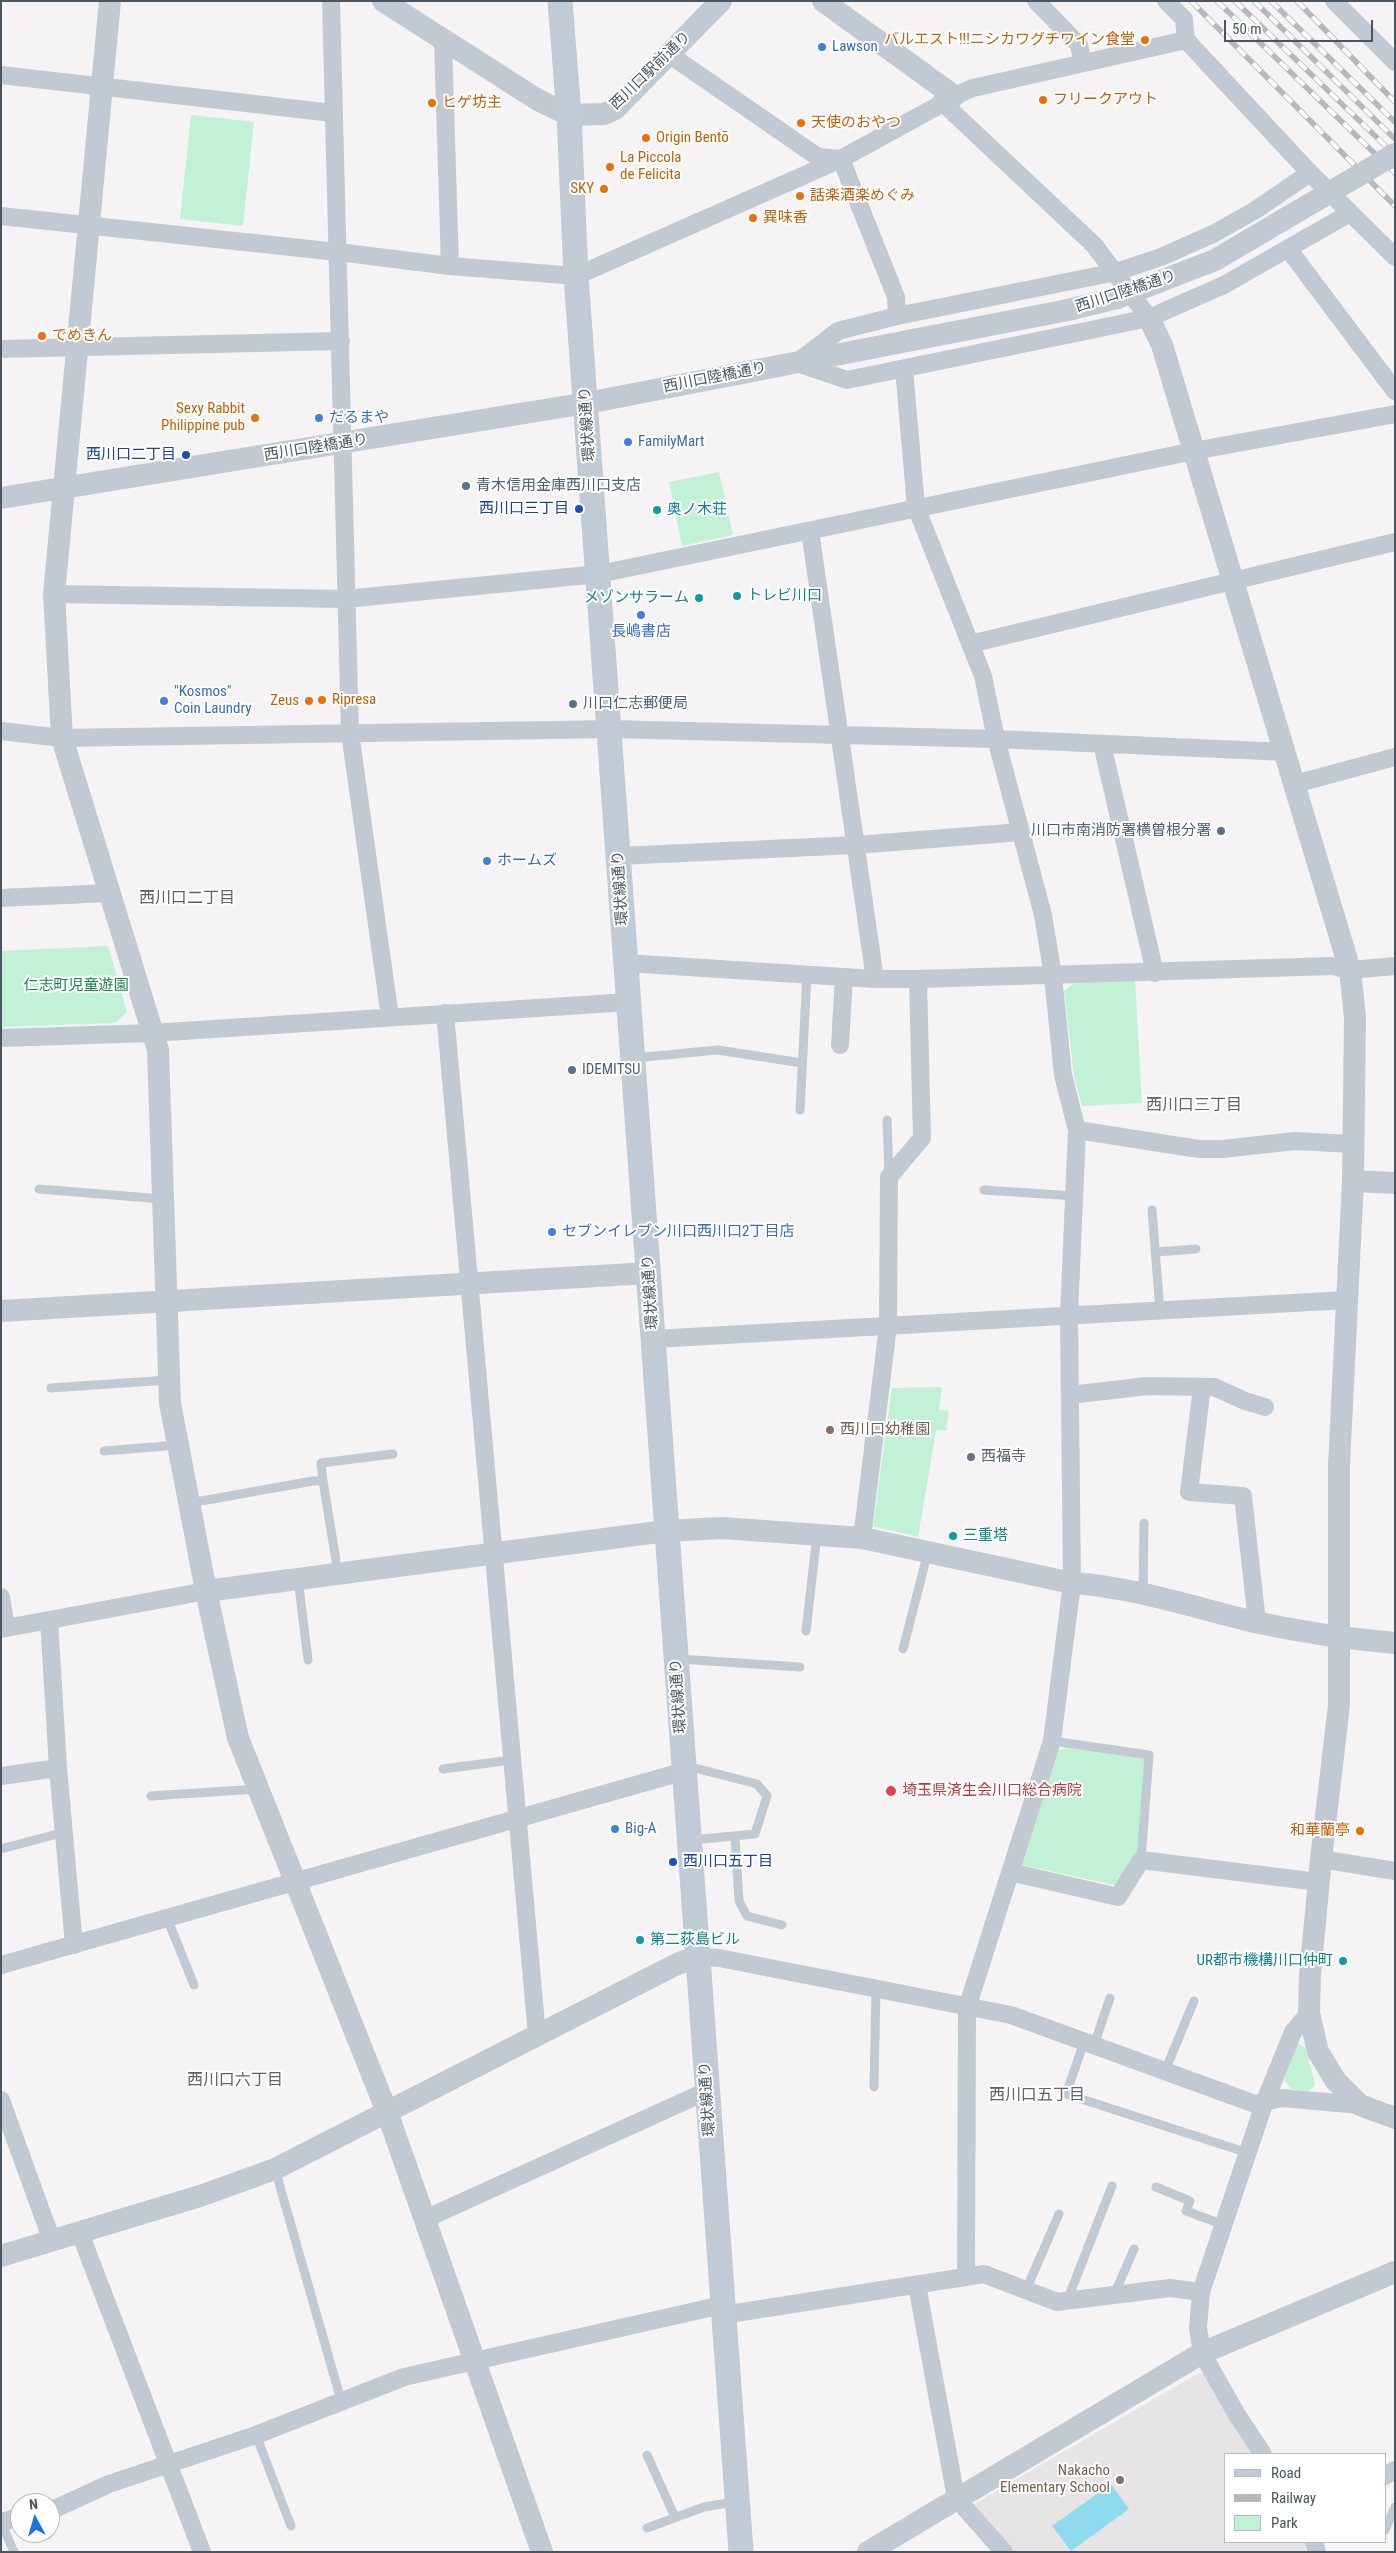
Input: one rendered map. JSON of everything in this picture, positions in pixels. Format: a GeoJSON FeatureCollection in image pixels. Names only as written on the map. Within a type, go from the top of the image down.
{"type":"FeatureCollection","features":[{"type":"Feature","properties":{"kind":"main road","name":"環状線通り"},"geometry":{"type":"LineString","coordinates":[[560,1],[569,115],[576,276],[587,403],[666,1531],[741,2552]]}},
{"type":"Feature","properties":{"kind":"street"},"geometry":{"type":"LineString","coordinates":[[110,1],[62,489],[54,594],[62,738],[158,1050],[165,1301],[170,1402],[206,1591],[238,1738],[387,2112],[542,2552]]}},
{"type":"Feature","properties":{"kind":"street"},"geometry":{"type":"LineString","coordinates":[[331,1],[344,443],[345,599],[350,733],[390,1017]]}},
{"type":"Feature","properties":{"kind":"street"},"geometry":{"type":"LineString","coordinates":[[383,1],[443,42],[538,100],[569,115]]}},
{"type":"Feature","properties":{"kind":"street","name":"西川口駅前通り"},"geometry":{"type":"LineString","coordinates":[[569,115],[604,114],[615,109],[722,1]]}},
{"type":"Feature","properties":{"kind":"street"},"geometry":{"type":"LineString","coordinates":[[823,1],[949,99],[1094,245],[1149,318],[1162,345],[1296,784],[1350,970],[1355,1017],[1353,1181],[1339,1465],[1339,1705],[1318,1882],[1310,1975],[1309,2013],[1318,2052],[1336,2081],[1360,2105]]}},
{"type":"Feature","properties":{"kind":"street"},"geometry":{"type":"LineString","coordinates":[[1036,1],[1078,46],[1083,63]]}},
{"type":"Feature","properties":{"kind":"street"},"geometry":{"type":"LineString","coordinates":[[1166,1],[1184,19],[1186,40],[1310,173],[1395,257]]}},
{"type":"Feature","properties":{"kind":"street"},"geometry":{"type":"LineString","coordinates":[[1334,1],[1395,62]]}},
{"type":"Feature","properties":{"kind":"street"},"geometry":{"type":"LineString","coordinates":[[1,216],[338,252],[450,266],[576,276],[841,159],[949,99],[973,88],[1186,40]]}},
{"type":"Feature","properties":{"kind":"street"},"geometry":{"type":"LineString","coordinates":[[443,42],[450,266]]}},
{"type":"Feature","properties":{"kind":"street"},"geometry":{"type":"LineString","coordinates":[[670,54],[818,157],[841,159]]}},
{"type":"Feature","properties":{"kind":"street"},"geometry":{"type":"LineString","coordinates":[[1,75],[333,112]]}},
{"type":"Feature","properties":{"kind":"street","name":"西川口陸橋通り"},"geometry":{"type":"LineString","coordinates":[[1,498],[587,403],[1068,310],[1117,298],[1215,260],[1395,154]]}},
{"type":"Feature","properties":{"kind":"street"},"geometry":{"type":"LineString","coordinates":[[841,159],[896,297],[897,316]]}},
{"type":"Feature","properties":{"kind":"street"},"geometry":{"type":"LineString","coordinates":[[797,363],[838,331],[897,316],[1116,272],[1161,257],[1214,234],[1254,211],[1310,173]]}},
{"type":"Feature","properties":{"kind":"street"},"geometry":{"type":"LineString","coordinates":[[797,363],[847,380],[1149,318],[1224,285],[1289,250],[1350,213]]}},
{"type":"Feature","properties":{"kind":"street"},"geometry":{"type":"LineString","coordinates":[[1289,250],[1395,391]]}},
{"type":"Feature","properties":{"kind":"street"},"geometry":{"type":"LineString","coordinates":[[1,349],[340,341]]}},
{"type":"Feature","properties":{"kind":"street"},"geometry":{"type":"LineString","coordinates":[[904,369],[916,507],[983,676],[996,740],[1043,914],[1053,976],[1063,1075],[1077,1130],[1069,1316],[1072,1583],[1052,1741],[967,2008],[966,2277]]}},
{"type":"Feature","properties":{"kind":"street"},"geometry":{"type":"LineString","coordinates":[[54,594],[345,599],[599,574],[1194,451],[1395,414]]}},
{"type":"Feature","properties":{"kind":"street"},"geometry":{"type":"LineString","coordinates":[[810,531],[875,979]]}},
{"type":"Feature","properties":{"kind":"street"},"geometry":{"type":"LineString","coordinates":[[970,644],[1395,542]]}},
{"type":"Feature","properties":{"kind":"street"},"geometry":{"type":"LineString","coordinates":[[1,731],[62,738],[610,729],[996,740],[1286,752]]}},
{"type":"Feature","properties":{"kind":"street"},"geometry":{"type":"LineString","coordinates":[[1102,744],[1155,973]]}},
{"type":"Feature","properties":{"kind":"street"},"geometry":{"type":"LineString","coordinates":[[1296,784],[1395,757]]}},
{"type":"Feature","properties":{"kind":"street"},"geometry":{"type":"LineString","coordinates":[[619,856],[856,846],[1021,832]]}},
{"type":"Feature","properties":{"kind":"street"},"geometry":{"type":"LineString","coordinates":[[1,898],[109,893]]}},
{"type":"Feature","properties":{"kind":"street"},"geometry":{"type":"LineString","coordinates":[[626,963],[875,979],[1053,976],[1332,966],[1350,970],[1395,966]]}},
{"type":"Feature","properties":{"kind":"street"},"geometry":{"type":"LineString","coordinates":[[840,1045],[844,977]]}},
{"type":"Feature","properties":{"kind":"street"},"geometry":{"type":"LineString","coordinates":[[862,1538],[888,1326],[889,1177],[922,1138],[918,979]]}},
{"type":"Feature","properties":{"kind":"street"},"geometry":{"type":"LineString","coordinates":[[1,1038],[152,1033],[629,1002]]}},
{"type":"Feature","properties":{"kind":"street"},"geometry":{"type":"LineString","coordinates":[[445,1013],[492,1553],[537,2035]]}},
{"type":"Feature","properties":{"kind":"street"},"geometry":{"type":"LineString","coordinates":[[1077,1130],[1199,1149],[1222,1149],[1295,1141],[1353,1144]]}},
{"type":"Feature","properties":{"kind":"street"},"geometry":{"type":"LineString","coordinates":[[1353,1181],[1395,1182]]}},
{"type":"Feature","properties":{"kind":"street"},"geometry":{"type":"LineString","coordinates":[[1,1311],[649,1273]]}},
{"type":"Feature","properties":{"kind":"street"},"geometry":{"type":"LineString","coordinates":[[654,1339],[1346,1300]]}},
{"type":"Feature","properties":{"kind":"street"},"geometry":{"type":"LineString","coordinates":[[1070,1395],[1147,1386],[1214,1387],[1245,1401],[1265,1407]]}},
{"type":"Feature","properties":{"kind":"street"},"geometry":{"type":"LineString","coordinates":[[1202,1387],[1189,1492],[1243,1496],[1257,1622]]}},
{"type":"Feature","properties":{"kind":"street"},"geometry":{"type":"LineString","coordinates":[[1,1597],[3,1629],[206,1591],[666,1531],[722,1528],[862,1538],[1072,1583],[1100,1585],[1257,1622],[1340,1638],[1395,1643]]}},
{"type":"Feature","properties":{"kind":"street"},"geometry":{"type":"LineString","coordinates":[[49,1620],[58,1768],[74,1945]]}},
{"type":"Feature","properties":{"kind":"street"},"geometry":{"type":"LineString","coordinates":[[1,1776],[58,1768]]}},
{"type":"Feature","properties":{"kind":"street"},"geometry":{"type":"LineString","coordinates":[[1,1966],[684,1769]]}},
{"type":"Feature","properties":{"kind":"street"},"geometry":{"type":"LineString","coordinates":[[1321,1859],[1395,1871]]}},
{"type":"Feature","properties":{"kind":"street"},"geometry":{"type":"LineString","coordinates":[[1010,1872],[1118,1898],[1141,1860],[1318,1882]]}},
{"type":"Feature","properties":{"kind":"street"},"geometry":{"type":"LineString","coordinates":[[1,2256],[200,2196],[275,2169],[677,1964],[697,1957],[718,1958],[876,1988],[967,2008],[1011,2015],[1255,2104],[1282,2098],[1360,2105],[1395,2118]]}},
{"type":"Feature","properties":{"kind":"street"},"geometry":{"type":"LineString","coordinates":[[1262,2453],[1237,2415],[1202,2353],[1198,2328],[1201,2292],[1265,2101],[1293,2032],[1309,2013]]}},
{"type":"Feature","properties":{"kind":"street"},"geometry":{"type":"LineString","coordinates":[[425,2219],[707,2091]]}},
{"type":"Feature","properties":{"kind":"street"},"geometry":{"type":"LineString","coordinates":[[1,2100],[52,2241]]}},
{"type":"Feature","properties":{"kind":"street"},"geometry":{"type":"LineString","coordinates":[[80,2233],[202,2552]]}},
{"type":"Feature","properties":{"kind":"street"},"geometry":{"type":"LineString","coordinates":[[868,2552],[1202,2353],[1395,2272]]}},
{"type":"Feature","properties":{"kind":"street"},"geometry":{"type":"LineString","coordinates":[[60,2506],[109,2484],[256,2435],[341,2400],[404,2377],[723,2310],[917,2285],[984,2274],[1057,2302],[1170,2288],[1201,2292]]}},
{"type":"Feature","properties":{"kind":"street"},"geometry":{"type":"LineString","coordinates":[[917,2285],[956,2498],[1004,2552]]}},
{"type":"Feature","properties":{"kind":"lane"},"geometry":{"type":"LineString","coordinates":[[800,1110],[807,974]]}},
{"type":"Feature","properties":{"kind":"lane"},"geometry":{"type":"LineString","coordinates":[[633,1058],[718,1050],[802,1063]]}},
{"type":"Feature","properties":{"kind":"lane"},"geometry":{"type":"LineString","coordinates":[[887,1120],[889,1177]]}},
{"type":"Feature","properties":{"kind":"lane"},"geometry":{"type":"LineString","coordinates":[[39,1190],[162,1199]]}},
{"type":"Feature","properties":{"kind":"lane"},"geometry":{"type":"LineString","coordinates":[[984,1190],[1074,1196]]}},
{"type":"Feature","properties":{"kind":"lane"},"geometry":{"type":"LineString","coordinates":[[1152,1210],[1160,1311]]}},
{"type":"Feature","properties":{"kind":"lane"},"geometry":{"type":"LineString","coordinates":[[1156,1252],[1196,1249]]}},
{"type":"Feature","properties":{"kind":"lane"},"geometry":{"type":"LineString","coordinates":[[51,1388],[169,1380]]}},
{"type":"Feature","properties":{"kind":"lane"},"geometry":{"type":"LineString","coordinates":[[104,1451],[178,1445]]}},
{"type":"Feature","properties":{"kind":"lane"},"geometry":{"type":"LineString","coordinates":[[338,1574],[321,1463],[393,1454]]}},
{"type":"Feature","properties":{"kind":"lane"},"geometry":{"type":"LineString","coordinates":[[190,1503],[313,1481],[324,1481]]}},
{"type":"Feature","properties":{"kind":"lane"},"geometry":{"type":"LineString","coordinates":[[1143,1595],[1144,1523]]}},
{"type":"Feature","properties":{"kind":"lane"},"geometry":{"type":"LineString","coordinates":[[806,1631],[817,1535]]}},
{"type":"Feature","properties":{"kind":"lane"},"geometry":{"type":"LineString","coordinates":[[903,1649],[928,1552]]}},
{"type":"Feature","properties":{"kind":"lane"},"geometry":{"type":"LineString","coordinates":[[298,1579],[308,1660]]}},
{"type":"Feature","properties":{"kind":"lane"},"geometry":{"type":"LineString","coordinates":[[676,1659],[800,1668]]}},
{"type":"Feature","properties":{"kind":"lane"},"geometry":{"type":"LineString","coordinates":[[1052,1741],[1149,1756],[1141,1860]]}},
{"type":"Feature","properties":{"kind":"lane"},"geometry":{"type":"LineString","coordinates":[[443,1769],[511,1760]]}},
{"type":"Feature","properties":{"kind":"lane"},"geometry":{"type":"LineString","coordinates":[[684,1769],[757,1784],[766,1796],[755,1834],[689,1840]]}},
{"type":"Feature","properties":{"kind":"lane"},"geometry":{"type":"LineString","coordinates":[[151,1796],[258,1789]]}},
{"type":"Feature","properties":{"kind":"lane"},"geometry":{"type":"LineString","coordinates":[[1,1849],[65,1832]]}},
{"type":"Feature","properties":{"kind":"lane"},"geometry":{"type":"LineString","coordinates":[[735,1836],[739,1901],[747,1916],[782,1925]]}},
{"type":"Feature","properties":{"kind":"lane"},"geometry":{"type":"LineString","coordinates":[[167,1918],[194,1985]]}},
{"type":"Feature","properties":{"kind":"lane"},"geometry":{"type":"LineString","coordinates":[[874,2087],[876,1988]]}},
{"type":"Feature","properties":{"kind":"lane"},"geometry":{"type":"LineString","coordinates":[[1110,1998],[1066,2094],[1248,2153]]}},
{"type":"Feature","properties":{"kind":"lane"},"geometry":{"type":"LineString","coordinates":[[1165,2071],[1194,2001]]}},
{"type":"Feature","properties":{"kind":"lane"},"geometry":{"type":"LineString","coordinates":[[275,2169],[341,2400]]}},
{"type":"Feature","properties":{"kind":"lane"},"geometry":{"type":"LineString","coordinates":[[1067,2301],[1112,2186]]}},
{"type":"Feature","properties":{"kind":"lane"},"geometry":{"type":"LineString","coordinates":[[1156,2187],[1190,2201],[1186,2211],[1224,2225]]}},
{"type":"Feature","properties":{"kind":"lane"},"geometry":{"type":"LineString","coordinates":[[1026,2290],[1059,2214]]}},
{"type":"Feature","properties":{"kind":"lane"},"geometry":{"type":"LineString","coordinates":[[1114,2295],[1134,2250]]}},
{"type":"Feature","properties":{"kind":"lane"},"geometry":{"type":"LineString","coordinates":[[256,2435],[291,2526]]}},
{"type":"Feature","properties":{"kind":"lane"},"geometry":{"type":"LineString","coordinates":[[647,2455],[675,2517]]}},
{"type":"Feature","properties":{"kind":"lane"},"geometry":{"type":"LineString","coordinates":[[647,2528],[704,2507],[736,2502]]}},
{"type":"Feature","properties":{"kind":"lane"},"geometry":{"type":"LineString","coordinates":[[1386,2528],[1395,2507]]}},
{"type":"Feature","properties":{"kind":"lane"},"geometry":{"type":"LineString","coordinates":[[1,2522],[14,2552]]}},
{"type":"Feature","properties":{"kind":"shaded area","name":"Nakacho Elementary School"},"geometry":{"type":"Polygon","coordinates":[[[1199,2373],[1206,2374],[1256,2453],[1224,2453],[1224,2543],[1305,2543],[1306,2552],[1013,2552],[972,2505],[1199,2373]]]}},
{"type":"Feature","properties":{"kind":"green space"},"geometry":{"type":"Polygon","coordinates":[[[191,115],[254,122],[243,226],[180,219],[191,115]]]}},
{"type":"Feature","properties":{"kind":"green space"},"geometry":{"type":"Polygon","coordinates":[[[719,472],[733,535],[682,546],[669,482],[719,472]]]}},
{"type":"Feature","properties":{"kind":"green space","name":"仁志町児童遊園"},"geometry":{"type":"Polygon","coordinates":[[[108,946],[127,1012],[115,1023],[1,1027],[1,951],[108,946]]]}},
{"type":"Feature","properties":{"kind":"green space"},"geometry":{"type":"Polygon","coordinates":[[[1076,981],[1135,981],[1142,1103],[1082,1106],[1074,1076],[1064,991],[1076,981]]]}},
{"type":"Feature","properties":{"kind":"green space"},"geometry":{"type":"Polygon","coordinates":[[[942,1387],[939,1410],[949,1411],[946,1431],[936,1430],[918,1537],[873,1526],[892,1388],[942,1387]]]}},
{"type":"Feature","properties":{"kind":"green space"},"geometry":{"type":"Polygon","coordinates":[[[1067,1748],[1146,1759],[1138,1856],[1119,1886],[1022,1865],[1058,1750],[1067,1748]]]}},
{"type":"Feature","properties":{"kind":"green space"},"geometry":{"type":"Polygon","coordinates":[[[1299,2044],[1305,2048],[1315,2083],[1314,2087],[1308,2091],[1291,2089],[1284,2080],[1294,2048],[1299,2044]]]}},
{"type":"Feature","properties":{"kind":"water"},"geometry":{"type":"Polygon","coordinates":[[[1111,2484],[1129,2509],[1071,2551],[1052,2526],[1111,2484]]]}},
{"type":"Feature","properties":{"kind":"railway"},"geometry":{"type":"LineString","coordinates":[[1191,1],[1395,206]]}},
{"type":"Feature","properties":{"kind":"railway"},"geometry":{"type":"LineString","coordinates":[[1217,1],[1395,173]]}},
{"type":"Feature","properties":{"kind":"railway"},"geometry":{"type":"LineString","coordinates":[[1235,1],[1395,155]]}},
{"type":"Feature","properties":{"kind":"railway"},"geometry":{"type":"LineString","coordinates":[[1254,1],[1395,139]]}},
{"type":"Feature","properties":{"kind":"railway"},"geometry":{"type":"LineString","coordinates":[[1271,1],[1395,122]]}},
{"type":"Feature","properties":{"kind":"railway"},"geometry":{"type":"LineString","coordinates":[[1297,1],[1395,102]]}},
{"type":"Feature","properties":{"kind":"place","name":"バルエスト!!!ニシカワグチワイン食堂"},"geometry":{"type":"Point","coordinates":[1145,40]}},
{"type":"Feature","properties":{"kind":"place","name":"Lawson"},"geometry":{"type":"Point","coordinates":[822,47]}},
{"type":"Feature","properties":{"kind":"place","name":"フリークアウト"},"geometry":{"type":"Point","coordinates":[1043,100]}},
{"type":"Feature","properties":{"kind":"place","name":"ヒゲ坊主"},"geometry":{"type":"Point","coordinates":[432,103]}},
{"type":"Feature","properties":{"kind":"place","name":"天使のおやつ"},"geometry":{"type":"Point","coordinates":[801,123]}},
{"type":"Feature","properties":{"kind":"place","name":"Origin Bentō"},"geometry":{"type":"Point","coordinates":[646,138]}},
{"type":"Feature","properties":{"kind":"place","name":"La Piccola de Felicita"},"geometry":{"type":"Point","coordinates":[610,167]}},
{"type":"Feature","properties":{"kind":"place","name":"SKY"},"geometry":{"type":"Point","coordinates":[604,189]}},
{"type":"Feature","properties":{"kind":"place","name":"話楽酒楽めぐみ"},"geometry":{"type":"Point","coordinates":[800,196]}},
{"type":"Feature","properties":{"kind":"place","name":"異味香"},"geometry":{"type":"Point","coordinates":[753,218]}},
{"type":"Feature","properties":{"kind":"place","name":"でめきん"},"geometry":{"type":"Point","coordinates":[42,336]}},
{"type":"Feature","properties":{"kind":"place","name":"Sexy Rabbit Philippine pub"},"geometry":{"type":"Point","coordinates":[255,418]}},
{"type":"Feature","properties":{"kind":"place","name":"だるまや"},"geometry":{"type":"Point","coordinates":[319,418]}},
{"type":"Feature","properties":{"kind":"place","name":"FamilyMart"},"geometry":{"type":"Point","coordinates":[628,442]}},
{"type":"Feature","properties":{"kind":"place","name":"西川口二丁目"},"geometry":{"type":"Point","coordinates":[186,455]}},
{"type":"Feature","properties":{"kind":"place","name":"青木信用金庫西川口支店"},"geometry":{"type":"Point","coordinates":[466,486]}},
{"type":"Feature","properties":{"kind":"place","name":"西川口三丁目"},"geometry":{"type":"Point","coordinates":[579,509]}},
{"type":"Feature","properties":{"kind":"place","name":"奥ノ木荘"},"geometry":{"type":"Point","coordinates":[657,510]}},
{"type":"Feature","properties":{"kind":"place","name":"トレビ川口"},"geometry":{"type":"Point","coordinates":[737,596]}},
{"type":"Feature","properties":{"kind":"place","name":"メゾンサラーム"},"geometry":{"type":"Point","coordinates":[699,598]}},
{"type":"Feature","properties":{"kind":"place","name":"長嶋書店"},"geometry":{"type":"Point","coordinates":[641,615]}},
{"type":"Feature","properties":{"kind":"place","name":"Ripresa"},"geometry":{"type":"Point","coordinates":[322,700]}},
{"type":"Feature","properties":{"kind":"place","name":"\"Kosmos\" Coin Laundry"},"geometry":{"type":"Point","coordinates":[164,701]}},
{"type":"Feature","properties":{"kind":"place","name":"Zeus"},"geometry":{"type":"Point","coordinates":[309,701]}},
{"type":"Feature","properties":{"kind":"place","name":"川口仁志郵便局"},"geometry":{"type":"Point","coordinates":[573,704]}},
{"type":"Feature","properties":{"kind":"place","name":"川口市南消防署横曽根分署"},"geometry":{"type":"Point","coordinates":[1221,831]}},
{"type":"Feature","properties":{"kind":"place","name":"ホームズ"},"geometry":{"type":"Point","coordinates":[487,861]}},
{"type":"Feature","properties":{"kind":"place","name":"IDEMITSU"},"geometry":{"type":"Point","coordinates":[572,1070]}},
{"type":"Feature","properties":{"kind":"place","name":"セブンイレブン川口西川口2丁目店"},"geometry":{"type":"Point","coordinates":[552,1232]}},
{"type":"Feature","properties":{"kind":"place","name":"西川口幼稚園"},"geometry":{"type":"Point","coordinates":[830,1430]}},
{"type":"Feature","properties":{"kind":"place","name":"西福寺"},"geometry":{"type":"Point","coordinates":[971,1457]}},
{"type":"Feature","properties":{"kind":"place","name":"三重塔"},"geometry":{"type":"Point","coordinates":[953,1536]}},
{"type":"Feature","properties":{"kind":"place","name":"埼玉県済生会川口総合病院"},"geometry":{"type":"Point","coordinates":[891,1791]}},
{"type":"Feature","properties":{"kind":"place","name":"Big-A"},"geometry":{"type":"Point","coordinates":[615,1829]}},
{"type":"Feature","properties":{"kind":"place","name":"和華蘭亭"},"geometry":{"type":"Point","coordinates":[1360,1831]}},
{"type":"Feature","properties":{"kind":"place","name":"西川口五丁目"},"geometry":{"type":"Point","coordinates":[673,1862]}},
{"type":"Feature","properties":{"kind":"place","name":"第二荻島ビル"},"geometry":{"type":"Point","coordinates":[640,1940]}},
{"type":"Feature","properties":{"kind":"place","name":"UR都市機構川口仲町"},"geometry":{"type":"Point","coordinates":[1343,1961]}},
{"type":"Feature","properties":{"kind":"place","name":"Nakacho Elementary School"},"geometry":{"type":"Point","coordinates":[1120,2480]}},
{"type":"Feature","properties":{"kind":"district","name":"西川口二丁目"},"geometry":{"type":"Point","coordinates":[187,899]}},
{"type":"Feature","properties":{"kind":"district","name":"西川口三丁目"},"geometry":{"type":"Point","coordinates":[1194,1106]}},
{"type":"Feature","properties":{"kind":"district","name":"西川口六丁目"},"geometry":{"type":"Point","coordinates":[235,2081]}},
{"type":"Feature","properties":{"kind":"district","name":"西川口五丁目"},"geometry":{"type":"Point","coordinates":[1037,2096]}}]}
